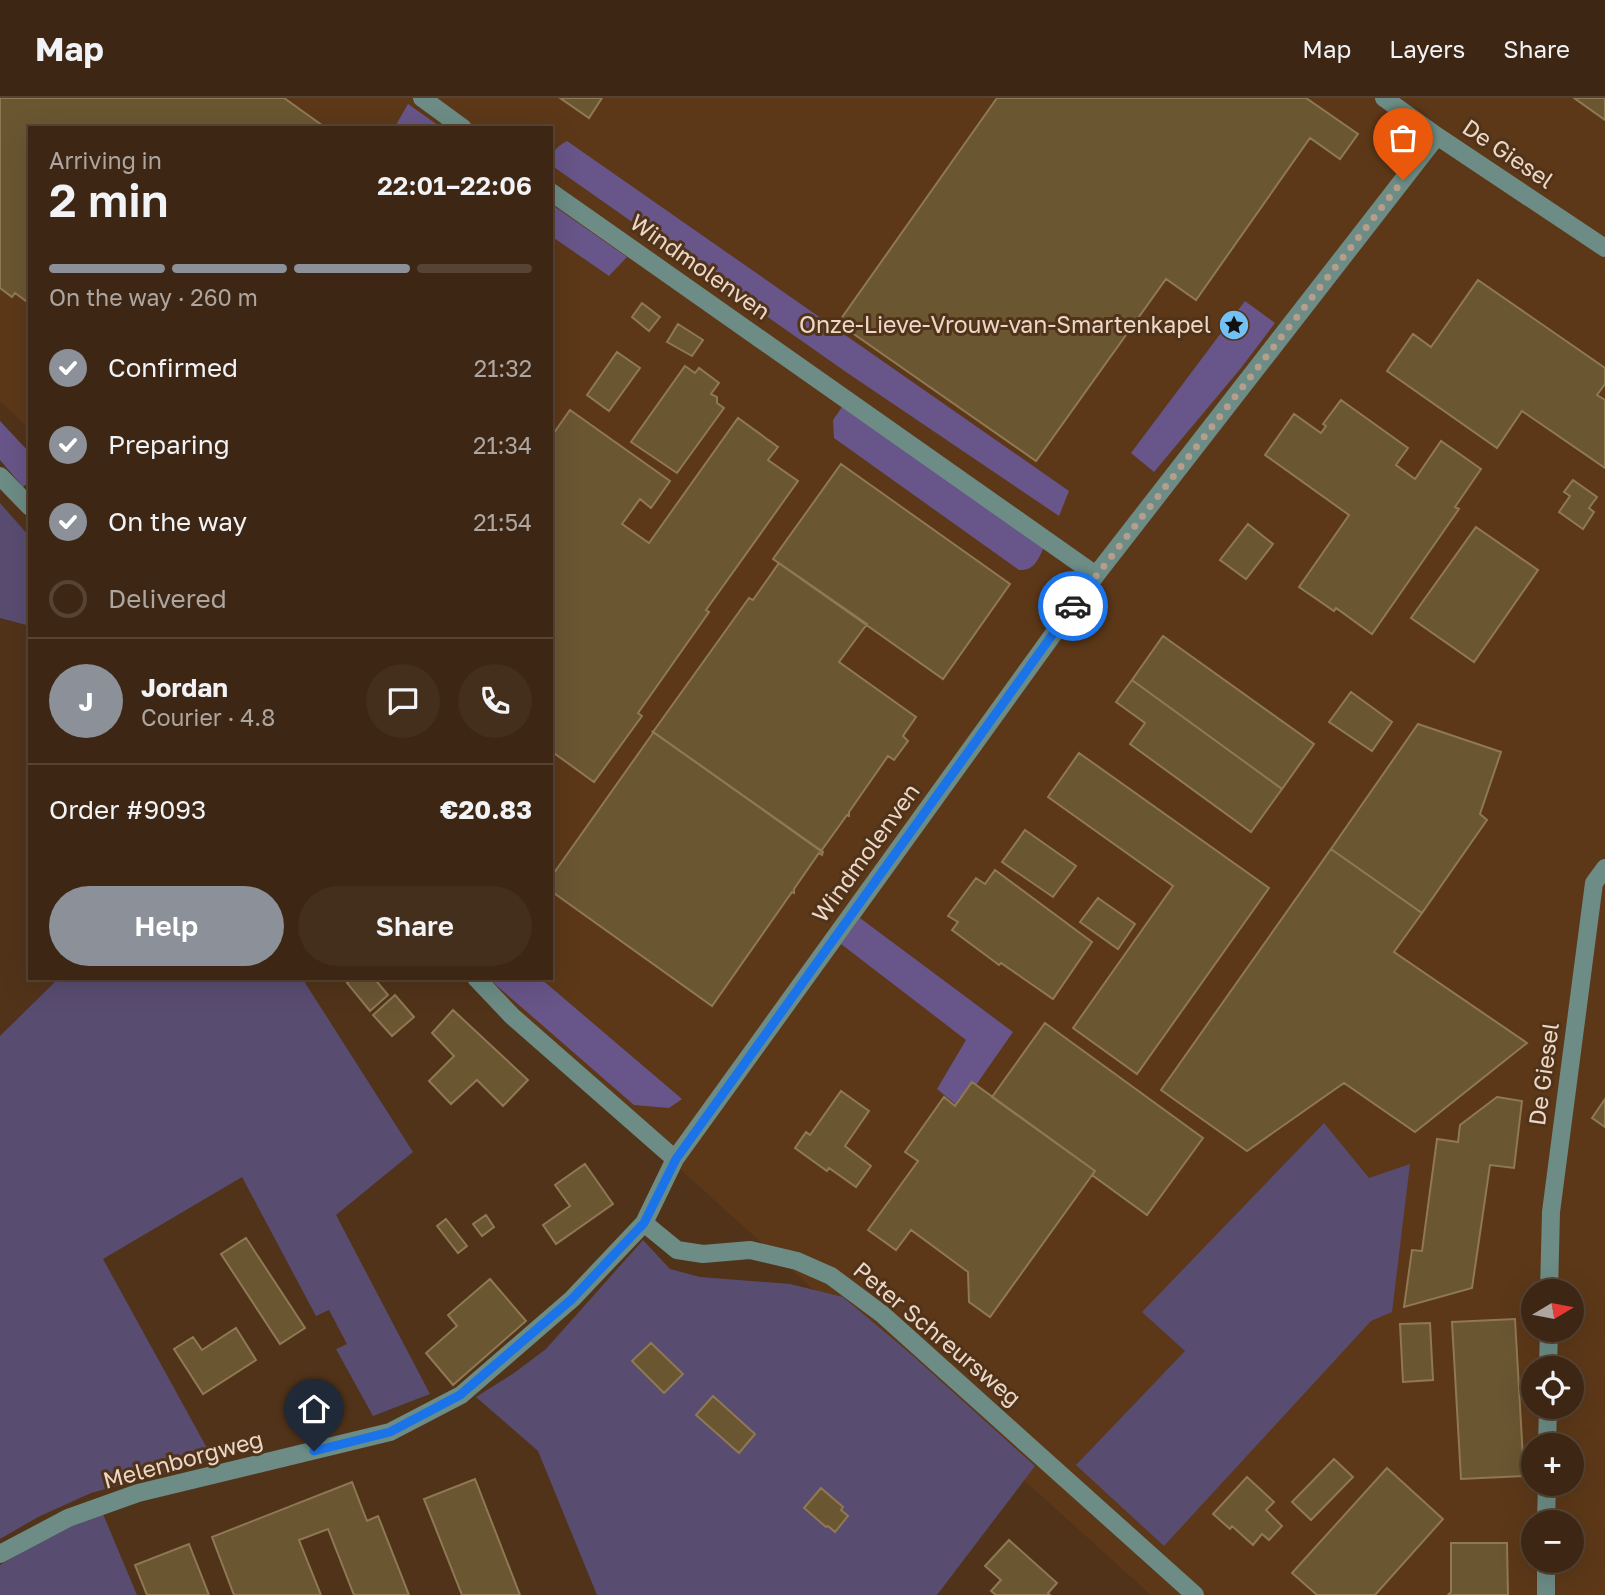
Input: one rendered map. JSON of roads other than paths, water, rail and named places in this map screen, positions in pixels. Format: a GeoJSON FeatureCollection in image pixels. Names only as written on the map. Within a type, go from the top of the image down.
{"type":"FeatureCollection","features":[{"type":"Feature","properties":{"kind":"street"},"geometry":{"type":"LineString","coordinates":[[422,98],[460,126]]}},
{"type":"Feature","properties":{"kind":"street","name":"De Giesel"},"geometry":{"type":"LineString","coordinates":[[1384,98],[1605,248]]}},
{"type":"Feature","properties":{"kind":"street","name":"Windmolenven"},"geometry":{"type":"LineString","coordinates":[[676,1159],[1096,575],[1437,136]]}},
{"type":"Feature","properties":{"kind":"street","name":"Windmolenven"},"geometry":{"type":"LineString","coordinates":[[553,193],[1096,575]]}},
{"type":"Feature","properties":{"kind":"street"},"geometry":{"type":"LineString","coordinates":[[0,476],[28,506]]}},
{"type":"Feature","properties":{"kind":"street","name":"De Giesel"},"geometry":{"type":"LineString","coordinates":[[1549,1279],[1550,1212],[1594,883],[1605,867]]}},
{"type":"Feature","properties":{"kind":"street"},"geometry":{"type":"LineString","coordinates":[[478,980],[512,1016],[676,1159],[644,1223]]}},
{"type":"Feature","properties":{"kind":"street","name":"Melenborgweg"},"geometry":{"type":"LineString","coordinates":[[0,1554],[68,1518],[138,1493],[390,1432],[460,1395],[572,1299],[644,1223]]}},
{"type":"Feature","properties":{"kind":"street","name":"Peter Schreursweg"},"geometry":{"type":"LineString","coordinates":[[644,1223],[677,1250],[703,1254],[750,1250],[797,1261],[831,1276],[882,1314],[1195,1595]]}},
{"type":"Feature","properties":{"kind":"street"},"geometry":{"type":"LineString","coordinates":[[1546,1573],[1546,1595]]}},
{"type":"Feature","properties":{"kind":"place","name":"Onze-Lieve-Vrouw-van-Smartenkapel"},"geometry":{"type":"Point","coordinates":[1234,325]}}]}
